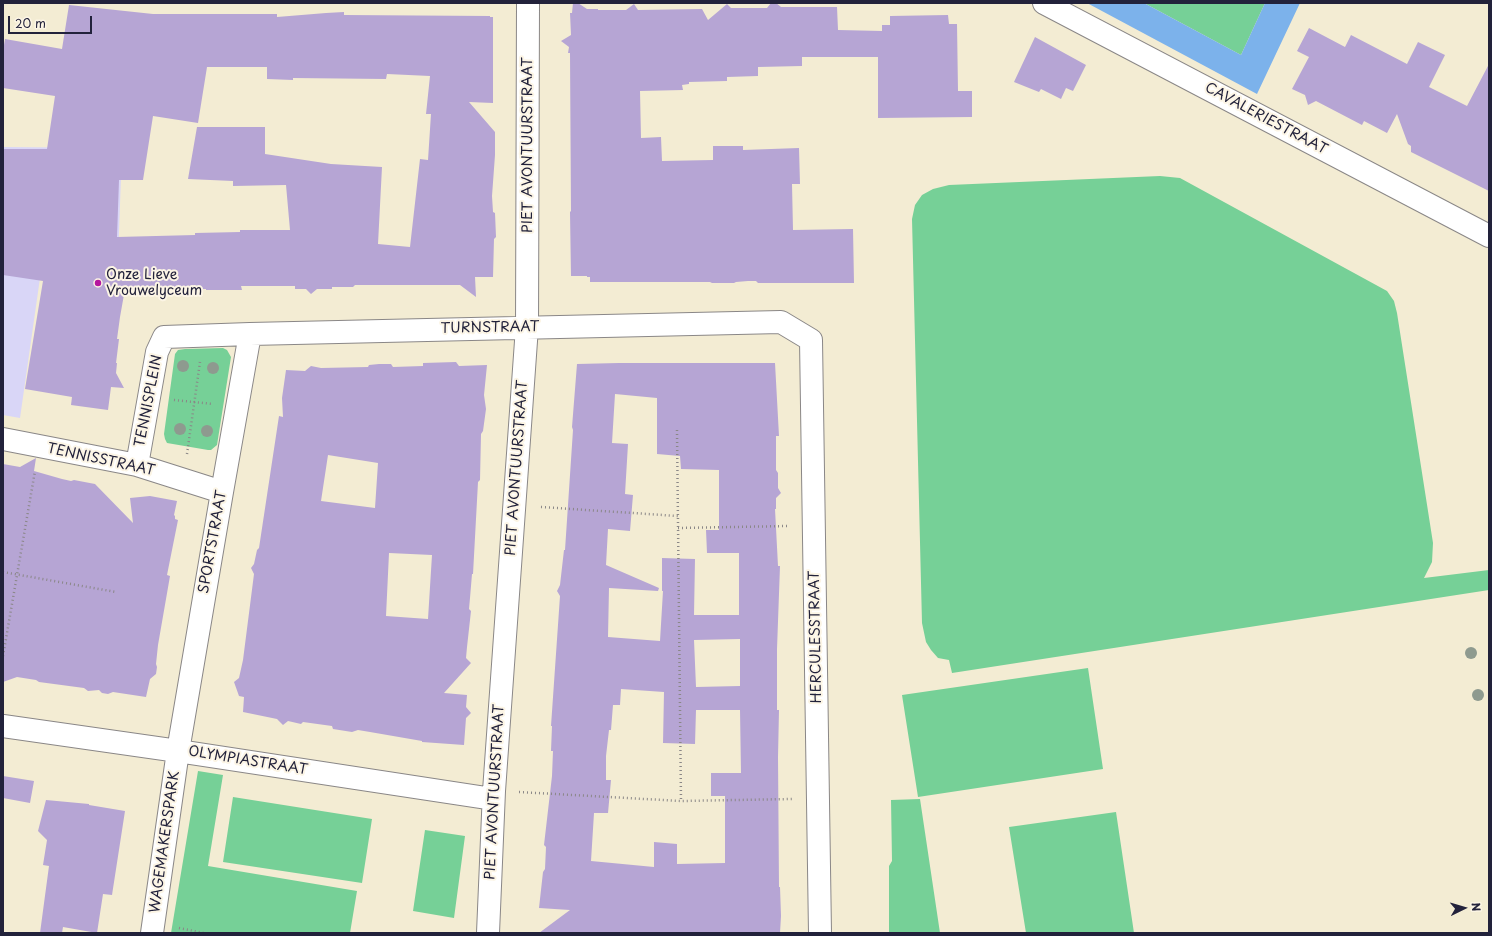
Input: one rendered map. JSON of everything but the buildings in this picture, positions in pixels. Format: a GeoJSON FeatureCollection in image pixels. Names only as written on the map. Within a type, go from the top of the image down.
{"type":"FeatureCollection","features":[{"type":"Feature","properties":{"kind":"street","name":"PIET AVONTUURSTRAAT"},"geometry":{"type":"LineString","coordinates":[[488,933],[494,795],[528,327],[528,3]]}},
{"type":"Feature","properties":{"kind":"street","name":"CAVALERIESTRAAT"},"geometry":{"type":"LineString","coordinates":[[1044,3],[1489,236]]}},
{"type":"Feature","properties":{"kind":"street","name":"TURNSTRAAT"},"geometry":{"type":"LineString","coordinates":[[164,337],[781,322],[811,340]]}},
{"type":"Feature","properties":{"kind":"street","name":"SPORTSTRAAT"},"geometry":{"type":"LineString","coordinates":[[178,751],[250,334]]}},
{"type":"Feature","properties":{"kind":"street","name":"TENNISPLEIN"},"geometry":{"type":"LineString","coordinates":[[137,465],[157,352],[164,337]]}},
{"type":"Feature","properties":{"kind":"street","name":"HERCULESSTRAAT"},"geometry":{"type":"LineString","coordinates":[[811,340],[820,933]]}},
{"type":"Feature","properties":{"kind":"street","name":"TENNISSTRAAT"},"geometry":{"type":"LineString","coordinates":[[3,439],[137,465],[222,492]]}},
{"type":"Feature","properties":{"kind":"street","name":"OLYMPIASTRAAT"},"geometry":{"type":"LineString","coordinates":[[3,726],[494,795]]}},
{"type":"Feature","properties":{"kind":"street","name":"WAGEMAKERSPARK"},"geometry":{"type":"LineString","coordinates":[[152,933],[178,751]]}},
{"type":"Feature","properties":{"kind":"path"},"geometry":{"type":"LineString","coordinates":[[184,480],[204,336]]}},
{"type":"Feature","properties":{"kind":"path"},"geometry":{"type":"LineString","coordinates":[[149,397],[237,407]]}},
{"type":"Feature","properties":{"kind":"path"},"geometry":{"type":"LineString","coordinates":[[677,430],[681,800]]}},
{"type":"Feature","properties":{"kind":"path"},"geometry":{"type":"LineString","coordinates":[[3,656],[40,446]]}},
{"type":"Feature","properties":{"kind":"path"},"geometry":{"type":"LineString","coordinates":[[514,505],[678,516]]}},
{"type":"Feature","properties":{"kind":"path"},"geometry":{"type":"LineString","coordinates":[[678,528],[814,525]]}},
{"type":"Feature","properties":{"kind":"path"},"geometry":{"type":"LineString","coordinates":[[3,572],[116,592]]}},
{"type":"Feature","properties":{"kind":"path"},"geometry":{"type":"LineString","coordinates":[[494,795],[681,800],[818,798]]}},
{"type":"Feature","properties":{"kind":"shaded area","name":"Onze Lieve Vrouwelyceum"},"geometry":{"type":"Polygon","coordinates":[[[3,147],[122,148],[117,289],[40,278],[20,418],[3,415],[3,147]]]}},
{"type":"Feature","properties":{"kind":"green space"},"geometry":{"type":"Polygon","coordinates":[[[1144,3],[1265,3],[1241,55],[1144,3]]]}},
{"type":"Feature","properties":{"kind":"green space"},"geometry":{"type":"Polygon","coordinates":[[[1160,176],[1180,178],[1387,291],[1394,301],[1397,313],[1433,543],[1432,562],[1424,578],[1489,570],[1489,590],[952,673],[949,660],[938,658],[926,642],[922,623],[912,219],[915,205],[922,195],[933,189],[949,185],[1160,176]]]}},
{"type":"Feature","properties":{"kind":"green space"},"geometry":{"type":"Polygon","coordinates":[[[223,348],[227,350],[231,357],[217,445],[211,450],[208,450],[167,443],[164,434],[175,354],[178,350],[185,349],[223,348]]]}},
{"type":"Feature","properties":{"kind":"green space"},"geometry":{"type":"Polygon","coordinates":[[[1088,668],[1103,769],[918,797],[902,695],[1088,668]]]}},
{"type":"Feature","properties":{"kind":"green space"},"geometry":{"type":"Polygon","coordinates":[[[198,771],[223,775],[208,866],[357,891],[350,933],[171,933],[198,771]]]}},
{"type":"Feature","properties":{"kind":"green space"},"geometry":{"type":"Polygon","coordinates":[[[233,797],[372,819],[362,883],[223,862],[233,797]]]}},
{"type":"Feature","properties":{"kind":"green space"},"geometry":{"type":"Polygon","coordinates":[[[920,799],[940,933],[889,933],[889,866],[892,861],[891,800],[920,799]]]}},
{"type":"Feature","properties":{"kind":"green space"},"geometry":{"type":"Polygon","coordinates":[[[1116,812],[1134,933],[1026,933],[1009,827],[1116,812]]]}},
{"type":"Feature","properties":{"kind":"green space"},"geometry":{"type":"Polygon","coordinates":[[[425,830],[465,836],[454,918],[413,911],[425,830]]]}},
{"type":"Feature","properties":{"kind":"water"},"geometry":{"type":"Polygon","coordinates":[[[1087,3],[1144,3],[1241,55],[1265,3],[1300,3],[1257,94],[1087,3]]]}},
{"type":"Feature","properties":{"kind":"place","name":"Onze Lieve Vrouwelyceum"},"geometry":{"type":"Point","coordinates":[98,283]}}]}
